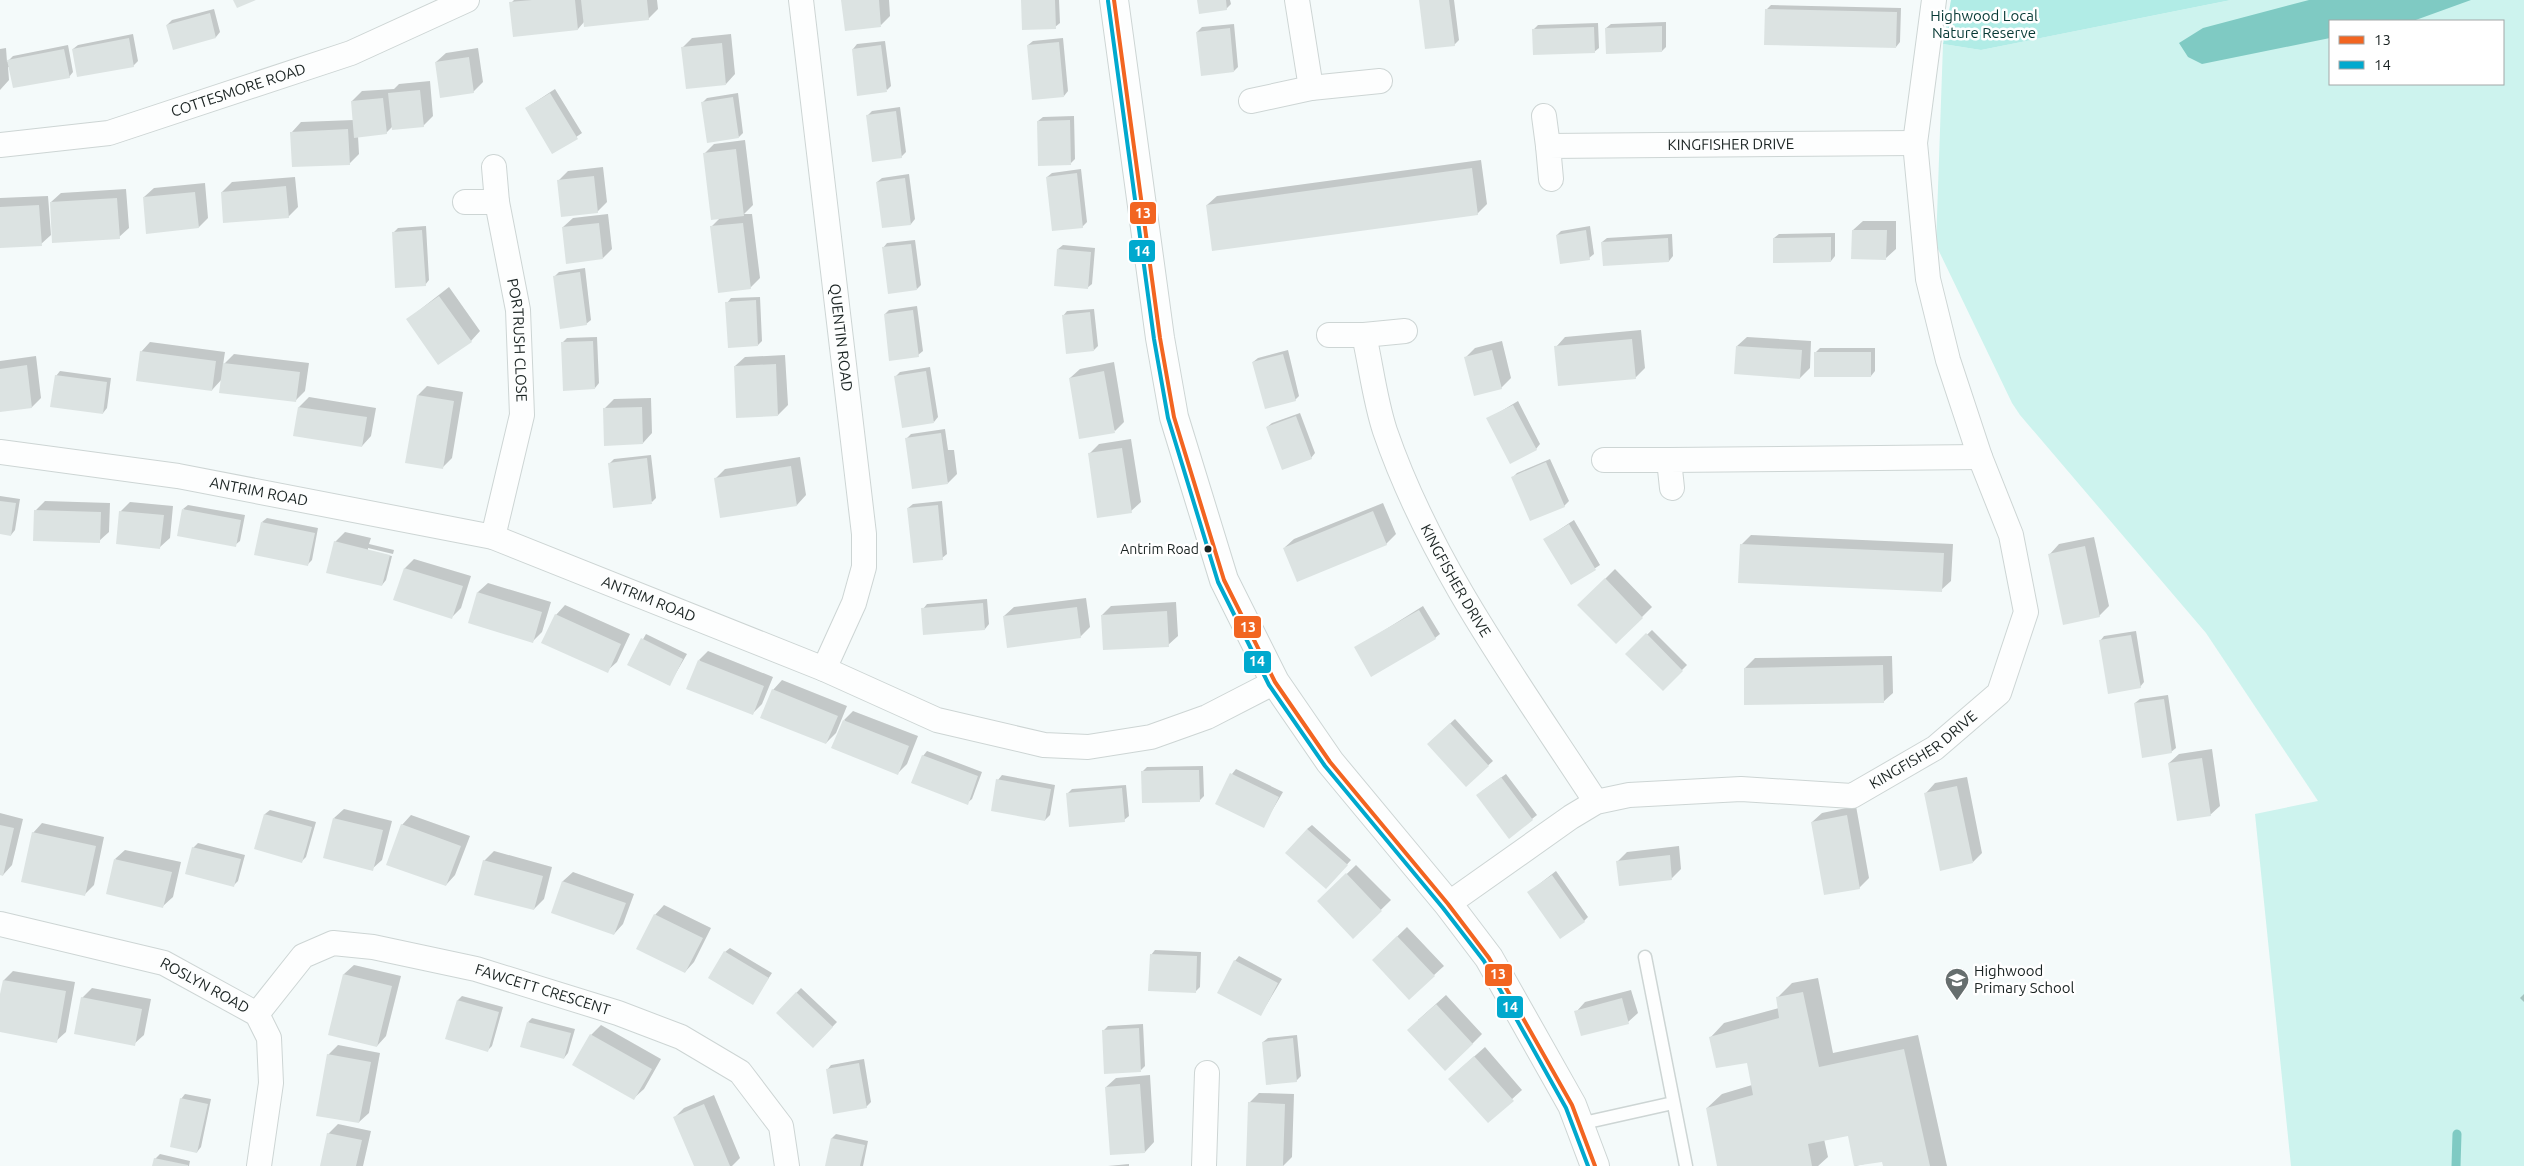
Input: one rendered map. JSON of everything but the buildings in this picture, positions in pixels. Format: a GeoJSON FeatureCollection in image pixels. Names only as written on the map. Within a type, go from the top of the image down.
{"type":"FeatureCollection","features":[{"type":"Feature","properties":{"kind":"street","name":"COTTESMORE ROAD"},"geometry":{"type":"LineString","coordinates":[[0,145],[109,133],[351,52],[466,0]]}},
{"type":"Feature","properties":{"kind":"street","name":"QUENTIN ROAD"},"geometry":{"type":"LineString","coordinates":[[801,0],[864,534],[864,566],[854,603],[824,668]]}},
{"type":"Feature","properties":{"kind":"street"},"geometry":{"type":"LineString","coordinates":[[1114,0],[1160,338],[1174,417],[1224,580],[1275,682],[1330,762],[1448,904],[1494,966],[1539,1043],[1572,1105],[1595,1166]]}},
{"type":"Feature","properties":{"kind":"street"},"geometry":{"type":"LineString","coordinates":[[1297,0],[1311,88]]}},
{"type":"Feature","properties":{"kind":"street","name":"KINGFISHER DRIVE"},"geometry":{"type":"LineString","coordinates":[[1448,904],[1571,817],[1596,802],[1629,794],[1741,789],[1852,796],[1934,748],[1998,693],[2026,612],[2011,535],[1980,457],[1948,360],[1928,279],[1915,143],[1934,0]]}},
{"type":"Feature","properties":{"kind":"street"},"geometry":{"type":"LineString","coordinates":[[1251,101],[1311,88],[1380,81]]}},
{"type":"Feature","properties":{"kind":"street"},"geometry":{"type":"LineString","coordinates":[[1544,116],[1551,180]]}},
{"type":"Feature","properties":{"kind":"street","name":"KINGFISHER DRIVE"},"geometry":{"type":"LineString","coordinates":[[1548,146],[1915,143]]}},
{"type":"Feature","properties":{"kind":"street","name":"PORTRUSH CLOSE"},"geometry":{"type":"LineString","coordinates":[[493,537],[522,414],[518,310],[497,202],[494,167]]}},
{"type":"Feature","properties":{"kind":"street"},"geometry":{"type":"LineString","coordinates":[[466,202],[497,202]]}},
{"type":"Feature","properties":{"kind":"street"},"geometry":{"type":"LineString","coordinates":[[1329,335],[1364,335],[1405,331]]}},
{"type":"Feature","properties":{"kind":"street","name":"KINGFISHER DRIVE"},"geometry":{"type":"LineString","coordinates":[[1364,335],[1385,430],[1435,547],[1494,645],[1596,802]]}},
{"type":"Feature","properties":{"kind":"street","name":"ANTRIM ROAD"},"geometry":{"type":"LineString","coordinates":[[0,452],[178,476],[493,537],[824,668],[937,720],[1044,745],[1088,747],[1151,737],[1207,718],[1275,682]]}},
{"type":"Feature","properties":{"kind":"street"},"geometry":{"type":"LineString","coordinates":[[1604,460],[1980,457]]}},
{"type":"Feature","properties":{"kind":"street"},"geometry":{"type":"LineString","coordinates":[[1669,460],[1672,488]]}},
{"type":"Feature","properties":{"kind":"street","name":"ROSLYN ROAD"},"geometry":{"type":"LineString","coordinates":[[0,924],[164,963],[257,1014],[268,1038],[271,1083],[259,1166]]}},
{"type":"Feature","properties":{"kind":"street","name":"FAWCETT CRESCENT"},"geometry":{"type":"LineString","coordinates":[[257,1014],[302,956],[333,943],[373,947],[476,969],[618,1013],[681,1037],[740,1072],[781,1126],[787,1166]]}},
{"type":"Feature","properties":{"kind":"street"},"geometry":{"type":"LineString","coordinates":[[1204,1166],[1207,1073]]}},
{"type":"Feature","properties":{"kind":"lane"},"geometry":{"type":"LineString","coordinates":[[1645,957],[1686,1166]]}},
{"type":"Feature","properties":{"kind":"lane"},"geometry":{"type":"LineString","coordinates":[[1580,1124],[1673,1103]]}},
{"type":"Feature","properties":{"kind":"shaded area"},"geometry":{"type":"Polygon","coordinates":[[[2231,0],[2524,0],[2524,1166],[2291,1166],[2255,814],[2318,801],[2206,633],[2020,415],[2012,403],[1936,245],[1943,44],[1981,50],[2231,0]]]}},
{"type":"Feature","properties":{"kind":"shaded area"},"geometry":{"type":"Polygon","coordinates":[[[2309,0],[2471,0],[2416,20],[2329,20],[2329,38],[2202,64],[2188,57],[2179,43],[2203,28],[2309,0]]]}},
{"type":"Feature","properties":{"kind":"green space","name":"Highwood Local Nature Reserve"},"geometry":{"type":"Polygon","coordinates":[[[1951,0],[2231,0],[1981,50],[1943,44],[1951,0]]]}},
{"type":"Feature","properties":{"kind":"waterway"},"geometry":{"type":"LineString","coordinates":[[2456,1166],[2457,1134]]}},
{"type":"Feature","properties":{"kind":"transit line","name":"13"},"geometry":{"type":"LineString","coordinates":[[1114,0],[1160,338],[1174,417],[1224,580],[1275,682],[1330,762],[1448,904],[1489,958],[1572,1105],[1595,1166]]}},
{"type":"Feature","properties":{"kind":"transit line","name":"14"},"geometry":{"type":"LineString","coordinates":[[1108,1],[1154,339],[1168,418],[1218,582],[1269,685],[1325,766],[1443,908],[1484,961],[1566,1108],[1588,1166]]}},
{"type":"Feature","properties":{"kind":"place","name":"Antrim Road"},"geometry":{"type":"Point","coordinates":[1208,549]}},
{"type":"Feature","properties":{"kind":"place","name":"Highwood Primary School"},"geometry":{"type":"Point","coordinates":[1957,1001]}}]}
